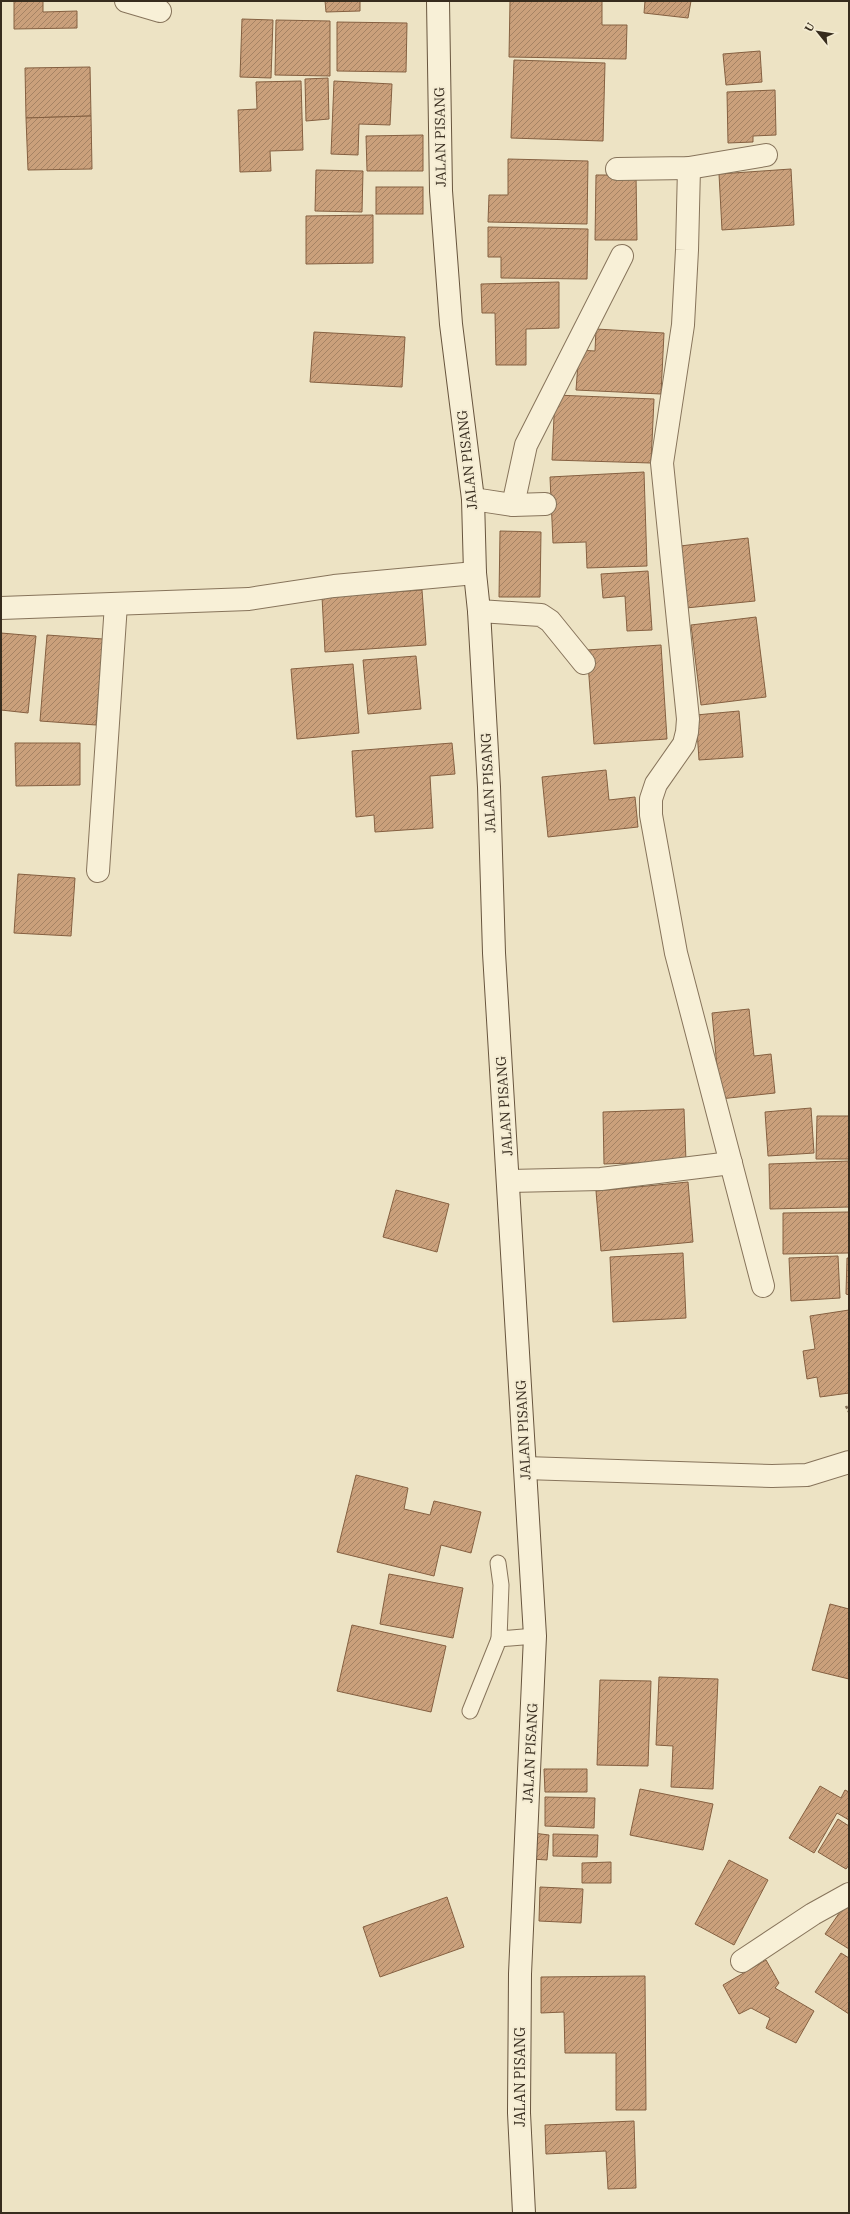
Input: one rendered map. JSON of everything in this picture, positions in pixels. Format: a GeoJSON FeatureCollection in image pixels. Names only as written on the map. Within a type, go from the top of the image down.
{"type":"FeatureCollection","features":[{"type":"Feature","properties":{"kind":"street"},"geometry":{"type":"LineString","coordinates":[[126,1],[160,11]]}},
{"type":"Feature","properties":{"kind":"street","name":"JALAN PISANG"},"geometry":{"type":"LineString","coordinates":[[438,1],[441,191],[451,324],[473,499],[475,573],[479,611],[489,787],[494,953],[509,1181],[535,1636],[520,1974],[519,2112],[524,2213]]}},
{"type":"Feature","properties":{"kind":"street"},"geometry":{"type":"LineString","coordinates":[[617,169],[689,168],[766,155]]}},
{"type":"Feature","properties":{"kind":"street"},"geometry":{"type":"LineString","coordinates":[[689,168],[683,325],[662,463],[688,719],[684,744],[656,784],[651,799],[651,815],[676,954],[763,1286]]}},
{"type":"Feature","properties":{"kind":"street"},"geometry":{"type":"LineString","coordinates":[[513,504],[526,445],[622,256]]}},
{"type":"Feature","properties":{"kind":"street"},"geometry":{"type":"LineString","coordinates":[[473,499],[513,504],[545,504]]}},
{"type":"Feature","properties":{"kind":"street"},"geometry":{"type":"LineString","coordinates":[[1,608],[249,599],[334,586],[475,573]]}},
{"type":"Feature","properties":{"kind":"street"},"geometry":{"type":"LineString","coordinates":[[98,871],[116,604]]}},
{"type":"Feature","properties":{"kind":"street"},"geometry":{"type":"LineString","coordinates":[[479,611],[541,615],[550,621],[584,663]]}},
{"type":"Feature","properties":{"kind":"street"},"geometry":{"type":"LineString","coordinates":[[509,1181],[601,1179],[731,1163]]}},
{"type":"Feature","properties":{"kind":"street"},"geometry":{"type":"LineString","coordinates":[[525,1468],[772,1476],[807,1474],[849,1462]]}},
{"type":"Feature","properties":{"kind":"street"},"geometry":{"type":"LineString","coordinates":[[742,1961],[813,1914],[849,1894]]}},
{"type":"Feature","properties":{"kind":"lane"},"geometry":{"type":"LineString","coordinates":[[470,1711],[499,1639],[501,1586],[498,1563]]}},
{"type":"Feature","properties":{"kind":"lane"},"geometry":{"type":"LineString","coordinates":[[499,1639],[535,1636]]}},
{"type":"Feature","properties":{"kind":"path"},"geometry":{"type":"LineString","coordinates":[[846,1406],[849,1412]]}},
{"type":"Feature","properties":{"kind":"building"},"geometry":{"type":"Polygon","coordinates":[[[14,1],[43,1],[43,12],[77,11],[77,28],[14,29],[14,1]]]}},
{"type":"Feature","properties":{"kind":"building"},"geometry":{"type":"Polygon","coordinates":[[[325,1],[360,1],[360,11],[326,12],[325,1]]]}},
{"type":"Feature","properties":{"kind":"building"},"geometry":{"type":"Polygon","coordinates":[[[510,1],[602,1],[602,25],[627,25],[626,59],[509,57],[510,1]]]}},
{"type":"Feature","properties":{"kind":"building"},"geometry":{"type":"Polygon","coordinates":[[[645,1],[691,1],[688,18],[644,13],[645,1]]]}},
{"type":"Feature","properties":{"kind":"building"},"geometry":{"type":"Polygon","coordinates":[[[242,19],[273,20],[271,78],[240,77],[242,19]]]}},
{"type":"Feature","properties":{"kind":"building"},"geometry":{"type":"Polygon","coordinates":[[[276,20],[330,21],[330,76],[275,75],[276,20]]]}},
{"type":"Feature","properties":{"kind":"building"},"geometry":{"type":"Polygon","coordinates":[[[337,22],[407,23],[406,72],[337,71],[337,22]]]}},
{"type":"Feature","properties":{"kind":"building"},"geometry":{"type":"Polygon","coordinates":[[[760,51],[762,82],[726,85],[723,54],[760,51]]]}},
{"type":"Feature","properties":{"kind":"building"},"geometry":{"type":"Polygon","coordinates":[[[514,60],[605,63],[603,141],[511,138],[514,60]]]}},
{"type":"Feature","properties":{"kind":"building"},"geometry":{"type":"Polygon","coordinates":[[[90,67],[91,116],[26,118],[25,68],[90,67]]]}},
{"type":"Feature","properties":{"kind":"building"},"geometry":{"type":"Polygon","coordinates":[[[328,78],[329,119],[306,121],[305,79],[328,78]]]}},
{"type":"Feature","properties":{"kind":"building"},"geometry":{"type":"Polygon","coordinates":[[[301,81],[303,150],[270,151],[271,171],[240,172],[238,110],[257,109],[256,82],[301,81]]]}},
{"type":"Feature","properties":{"kind":"building"},"geometry":{"type":"Polygon","coordinates":[[[334,81],[392,84],[390,125],[359,124],[358,155],[331,154],[334,81]]]}},
{"type":"Feature","properties":{"kind":"building"},"geometry":{"type":"Polygon","coordinates":[[[775,90],[776,135],[753,136],[753,142],[728,143],[727,92],[775,90]]]}},
{"type":"Feature","properties":{"kind":"building"},"geometry":{"type":"Polygon","coordinates":[[[91,116],[92,169],[28,170],[26,118],[91,116]]]}},
{"type":"Feature","properties":{"kind":"building"},"geometry":{"type":"Polygon","coordinates":[[[423,135],[423,171],[367,171],[366,136],[423,135]]]}},
{"type":"Feature","properties":{"kind":"building"},"geometry":{"type":"Polygon","coordinates":[[[508,159],[588,161],[587,224],[488,222],[489,195],[508,195],[508,159]]]}},
{"type":"Feature","properties":{"kind":"building"},"geometry":{"type":"Polygon","coordinates":[[[791,169],[794,225],[722,230],[719,174],[791,169]]]}},
{"type":"Feature","properties":{"kind":"building"},"geometry":{"type":"Polygon","coordinates":[[[316,170],[363,171],[362,212],[315,211],[316,170]]]}},
{"type":"Feature","properties":{"kind":"building"},"geometry":{"type":"Polygon","coordinates":[[[596,175],[636,175],[637,240],[595,240],[596,175]]]}},
{"type":"Feature","properties":{"kind":"building"},"geometry":{"type":"Polygon","coordinates":[[[376,187],[423,187],[423,214],[376,214],[376,187]]]}},
{"type":"Feature","properties":{"kind":"building"},"geometry":{"type":"Polygon","coordinates":[[[373,215],[373,263],[306,264],[306,216],[373,215]]]}},
{"type":"Feature","properties":{"kind":"building"},"geometry":{"type":"Polygon","coordinates":[[[488,227],[588,229],[587,279],[501,278],[501,257],[488,257],[488,227]]]}},
{"type":"Feature","properties":{"kind":"building"},"geometry":{"type":"Polygon","coordinates":[[[559,282],[559,328],[526,329],[526,365],[496,365],[495,313],[482,313],[481,284],[559,282]]]}},
{"type":"Feature","properties":{"kind":"building"},"geometry":{"type":"Polygon","coordinates":[[[596,329],[664,333],[661,394],[576,390],[579,350],[595,351],[596,329]]]}},
{"type":"Feature","properties":{"kind":"building"},"geometry":{"type":"Polygon","coordinates":[[[314,332],[405,337],[402,387],[310,382],[314,332]]]}},
{"type":"Feature","properties":{"kind":"building"},"geometry":{"type":"Polygon","coordinates":[[[555,395],[654,399],[651,463],[552,460],[555,395]]]}},
{"type":"Feature","properties":{"kind":"building"},"geometry":{"type":"Polygon","coordinates":[[[644,472],[647,566],[587,568],[586,542],[553,543],[550,477],[644,472]]]}},
{"type":"Feature","properties":{"kind":"building"},"geometry":{"type":"Polygon","coordinates":[[[500,531],[541,532],[540,597],[499,597],[500,531]]]}},
{"type":"Feature","properties":{"kind":"building"},"geometry":{"type":"Polygon","coordinates":[[[748,538],[755,601],[686,608],[680,546],[748,538]]]}},
{"type":"Feature","properties":{"kind":"building"},"geometry":{"type":"Polygon","coordinates":[[[648,571],[652,630],[627,631],[625,596],[603,598],[601,574],[648,571]]]}},
{"type":"Feature","properties":{"kind":"building"},"geometry":{"type":"Polygon","coordinates":[[[422,590],[426,645],[325,652],[322,597],[422,590]]]}},
{"type":"Feature","properties":{"kind":"building"},"geometry":{"type":"Polygon","coordinates":[[[756,617],[766,697],[701,705],[691,625],[756,617]]]}},
{"type":"Feature","properties":{"kind":"building"},"geometry":{"type":"Polygon","coordinates":[[[1,633],[36,636],[28,713],[1,710],[1,633]]]}},
{"type":"Feature","properties":{"kind":"building"},"geometry":{"type":"Polygon","coordinates":[[[47,635],[103,639],[96,725],[40,721],[47,635]]]}},
{"type":"Feature","properties":{"kind":"building"},"geometry":{"type":"Polygon","coordinates":[[[661,645],[667,739],[594,744],[587,650],[661,645]]]}},
{"type":"Feature","properties":{"kind":"building"},"geometry":{"type":"Polygon","coordinates":[[[416,656],[421,709],[368,714],[363,660],[416,656]]]}},
{"type":"Feature","properties":{"kind":"building"},"geometry":{"type":"Polygon","coordinates":[[[353,664],[359,733],[297,739],[291,669],[353,664]]]}},
{"type":"Feature","properties":{"kind":"building"},"geometry":{"type":"Polygon","coordinates":[[[739,711],[743,757],[699,760],[696,715],[739,711]]]}},
{"type":"Feature","properties":{"kind":"building"},"geometry":{"type":"Polygon","coordinates":[[[15,743],[80,743],[80,785],[16,786],[15,743]]]}},
{"type":"Feature","properties":{"kind":"building"},"geometry":{"type":"Polygon","coordinates":[[[452,743],[455,774],[430,776],[433,828],[375,832],[374,815],[356,817],[352,751],[452,743]]]}},
{"type":"Feature","properties":{"kind":"building"},"geometry":{"type":"Polygon","coordinates":[[[606,770],[609,800],[635,797],[638,827],[548,837],[542,777],[606,770]]]}},
{"type":"Feature","properties":{"kind":"building"},"geometry":{"type":"Polygon","coordinates":[[[18,874],[75,878],[71,936],[14,933],[18,874]]]}},
{"type":"Feature","properties":{"kind":"building"},"geometry":{"type":"Polygon","coordinates":[[[749,1009],[754,1056],[771,1054],[775,1093],[720,1099],[712,1013],[749,1009]]]}},
{"type":"Feature","properties":{"kind":"building"},"geometry":{"type":"Polygon","coordinates":[[[811,1108],[814,1153],[768,1156],[765,1112],[811,1108]]]}},
{"type":"Feature","properties":{"kind":"building"},"geometry":{"type":"Polygon","coordinates":[[[684,1109],[686,1161],[604,1164],[603,1112],[684,1109]]]}},
{"type":"Feature","properties":{"kind":"building"},"geometry":{"type":"Polygon","coordinates":[[[817,1116],[849,1116],[849,1159],[816,1159],[817,1116]]]}},
{"type":"Feature","properties":{"kind":"building"},"geometry":{"type":"Polygon","coordinates":[[[849,1161],[849,1207],[770,1209],[769,1164],[849,1161]]]}},
{"type":"Feature","properties":{"kind":"building"},"geometry":{"type":"Polygon","coordinates":[[[688,1182],[693,1242],[601,1251],[596,1191],[688,1182]]]}},
{"type":"Feature","properties":{"kind":"building"},"geometry":{"type":"Polygon","coordinates":[[[396,1190],[449,1204],[437,1252],[383,1237],[396,1190]]]}},
{"type":"Feature","properties":{"kind":"building"},"geometry":{"type":"Polygon","coordinates":[[[849,1212],[849,1253],[783,1254],[783,1213],[849,1212]]]}},
{"type":"Feature","properties":{"kind":"building"},"geometry":{"type":"Polygon","coordinates":[[[683,1253],[686,1318],[613,1322],[610,1257],[683,1253]]]}},
{"type":"Feature","properties":{"kind":"building"},"geometry":{"type":"Polygon","coordinates":[[[838,1256],[840,1298],[791,1301],[789,1258],[838,1256]]]}},
{"type":"Feature","properties":{"kind":"building"},"geometry":{"type":"Polygon","coordinates":[[[847,1258],[849,1258],[849,1295],[846,1294],[847,1258]]]}},
{"type":"Feature","properties":{"kind":"building"},"geometry":{"type":"Polygon","coordinates":[[[849,1310],[849,1393],[820,1397],[817,1377],[807,1379],[803,1351],[815,1349],[810,1316],[849,1310]]]}},
{"type":"Feature","properties":{"kind":"building"},"geometry":{"type":"Polygon","coordinates":[[[356,1475],[408,1488],[404,1509],[430,1515],[434,1501],[481,1512],[471,1553],[441,1545],[434,1576],[337,1552],[356,1475]]]}},
{"type":"Feature","properties":{"kind":"building"},"geometry":{"type":"Polygon","coordinates":[[[389,1574],[463,1588],[453,1638],[380,1624],[389,1574]]]}},
{"type":"Feature","properties":{"kind":"building"},"geometry":{"type":"Polygon","coordinates":[[[830,1604],[849,1609],[849,1679],[812,1670],[830,1604]]]}},
{"type":"Feature","properties":{"kind":"building"},"geometry":{"type":"Polygon","coordinates":[[[352,1625],[446,1646],[431,1712],[337,1691],[352,1625]]]}},
{"type":"Feature","properties":{"kind":"building"},"geometry":{"type":"Polygon","coordinates":[[[659,1677],[718,1679],[713,1789],[671,1787],[673,1746],[656,1745],[659,1677]]]}},
{"type":"Feature","properties":{"kind":"building"},"geometry":{"type":"Polygon","coordinates":[[[600,1680],[651,1681],[648,1766],[597,1765],[600,1680]]]}},
{"type":"Feature","properties":{"kind":"building"},"geometry":{"type":"Polygon","coordinates":[[[544,1769],[587,1769],[587,1792],[545,1792],[544,1769]]]}},
{"type":"Feature","properties":{"kind":"building"},"geometry":{"type":"Polygon","coordinates":[[[820,1786],[841,1798],[845,1790],[849,1792],[849,1820],[837,1813],[814,1853],[789,1838],[820,1786]]]}},
{"type":"Feature","properties":{"kind":"building"},"geometry":{"type":"Polygon","coordinates":[[[640,1789],[713,1804],[703,1850],[630,1835],[640,1789]]]}},
{"type":"Feature","properties":{"kind":"building"},"geometry":{"type":"Polygon","coordinates":[[[545,1797],[595,1798],[594,1828],[545,1826],[545,1797]]]}},
{"type":"Feature","properties":{"kind":"building"},"geometry":{"type":"Polygon","coordinates":[[[838,1819],[849,1826],[849,1865],[846,1869],[818,1852],[838,1819]]]}},
{"type":"Feature","properties":{"kind":"building"},"geometry":{"type":"Polygon","coordinates":[[[533,1833],[549,1835],[547,1860],[532,1859],[533,1833]]]}},
{"type":"Feature","properties":{"kind":"building"},"geometry":{"type":"Polygon","coordinates":[[[553,1834],[598,1835],[597,1857],[553,1856],[553,1834]]]}},
{"type":"Feature","properties":{"kind":"building"},"geometry":{"type":"Polygon","coordinates":[[[729,1860],[768,1880],[734,1945],[695,1924],[729,1860]]]}},
{"type":"Feature","properties":{"kind":"building"},"geometry":{"type":"Polygon","coordinates":[[[611,1862],[611,1883],[582,1883],[582,1863],[611,1862]]]}},
{"type":"Feature","properties":{"kind":"building"},"geometry":{"type":"Polygon","coordinates":[[[540,1887],[583,1889],[581,1923],[539,1921],[540,1887]]]}},
{"type":"Feature","properties":{"kind":"building"},"geometry":{"type":"Polygon","coordinates":[[[447,1897],[464,1947],[380,1977],[363,1927],[447,1897]]]}},
{"type":"Feature","properties":{"kind":"building"},"geometry":{"type":"Polygon","coordinates":[[[846,1903],[849,1905],[849,1949],[825,1934],[846,1903]]]}},
{"type":"Feature","properties":{"kind":"building"},"geometry":{"type":"Polygon","coordinates":[[[841,1953],[849,1958],[849,2014],[815,1992],[841,1953]]]}},
{"type":"Feature","properties":{"kind":"building"},"geometry":{"type":"Polygon","coordinates":[[[766,1960],[779,1983],[775,1988],[814,2011],[796,2043],[766,2028],[770,2018],[751,2008],[739,2014],[723,1985],[766,1960]]]}},
{"type":"Feature","properties":{"kind":"building"},"geometry":{"type":"Polygon","coordinates":[[[645,1976],[646,2110],[616,2110],[616,2053],[565,2053],[564,2012],[541,2013],[541,1977],[645,1976]]]}},
{"type":"Feature","properties":{"kind":"building"},"geometry":{"type":"Polygon","coordinates":[[[634,2121],[636,2188],[608,2189],[606,2151],[546,2154],[545,2125],[634,2121]]]}}]}
